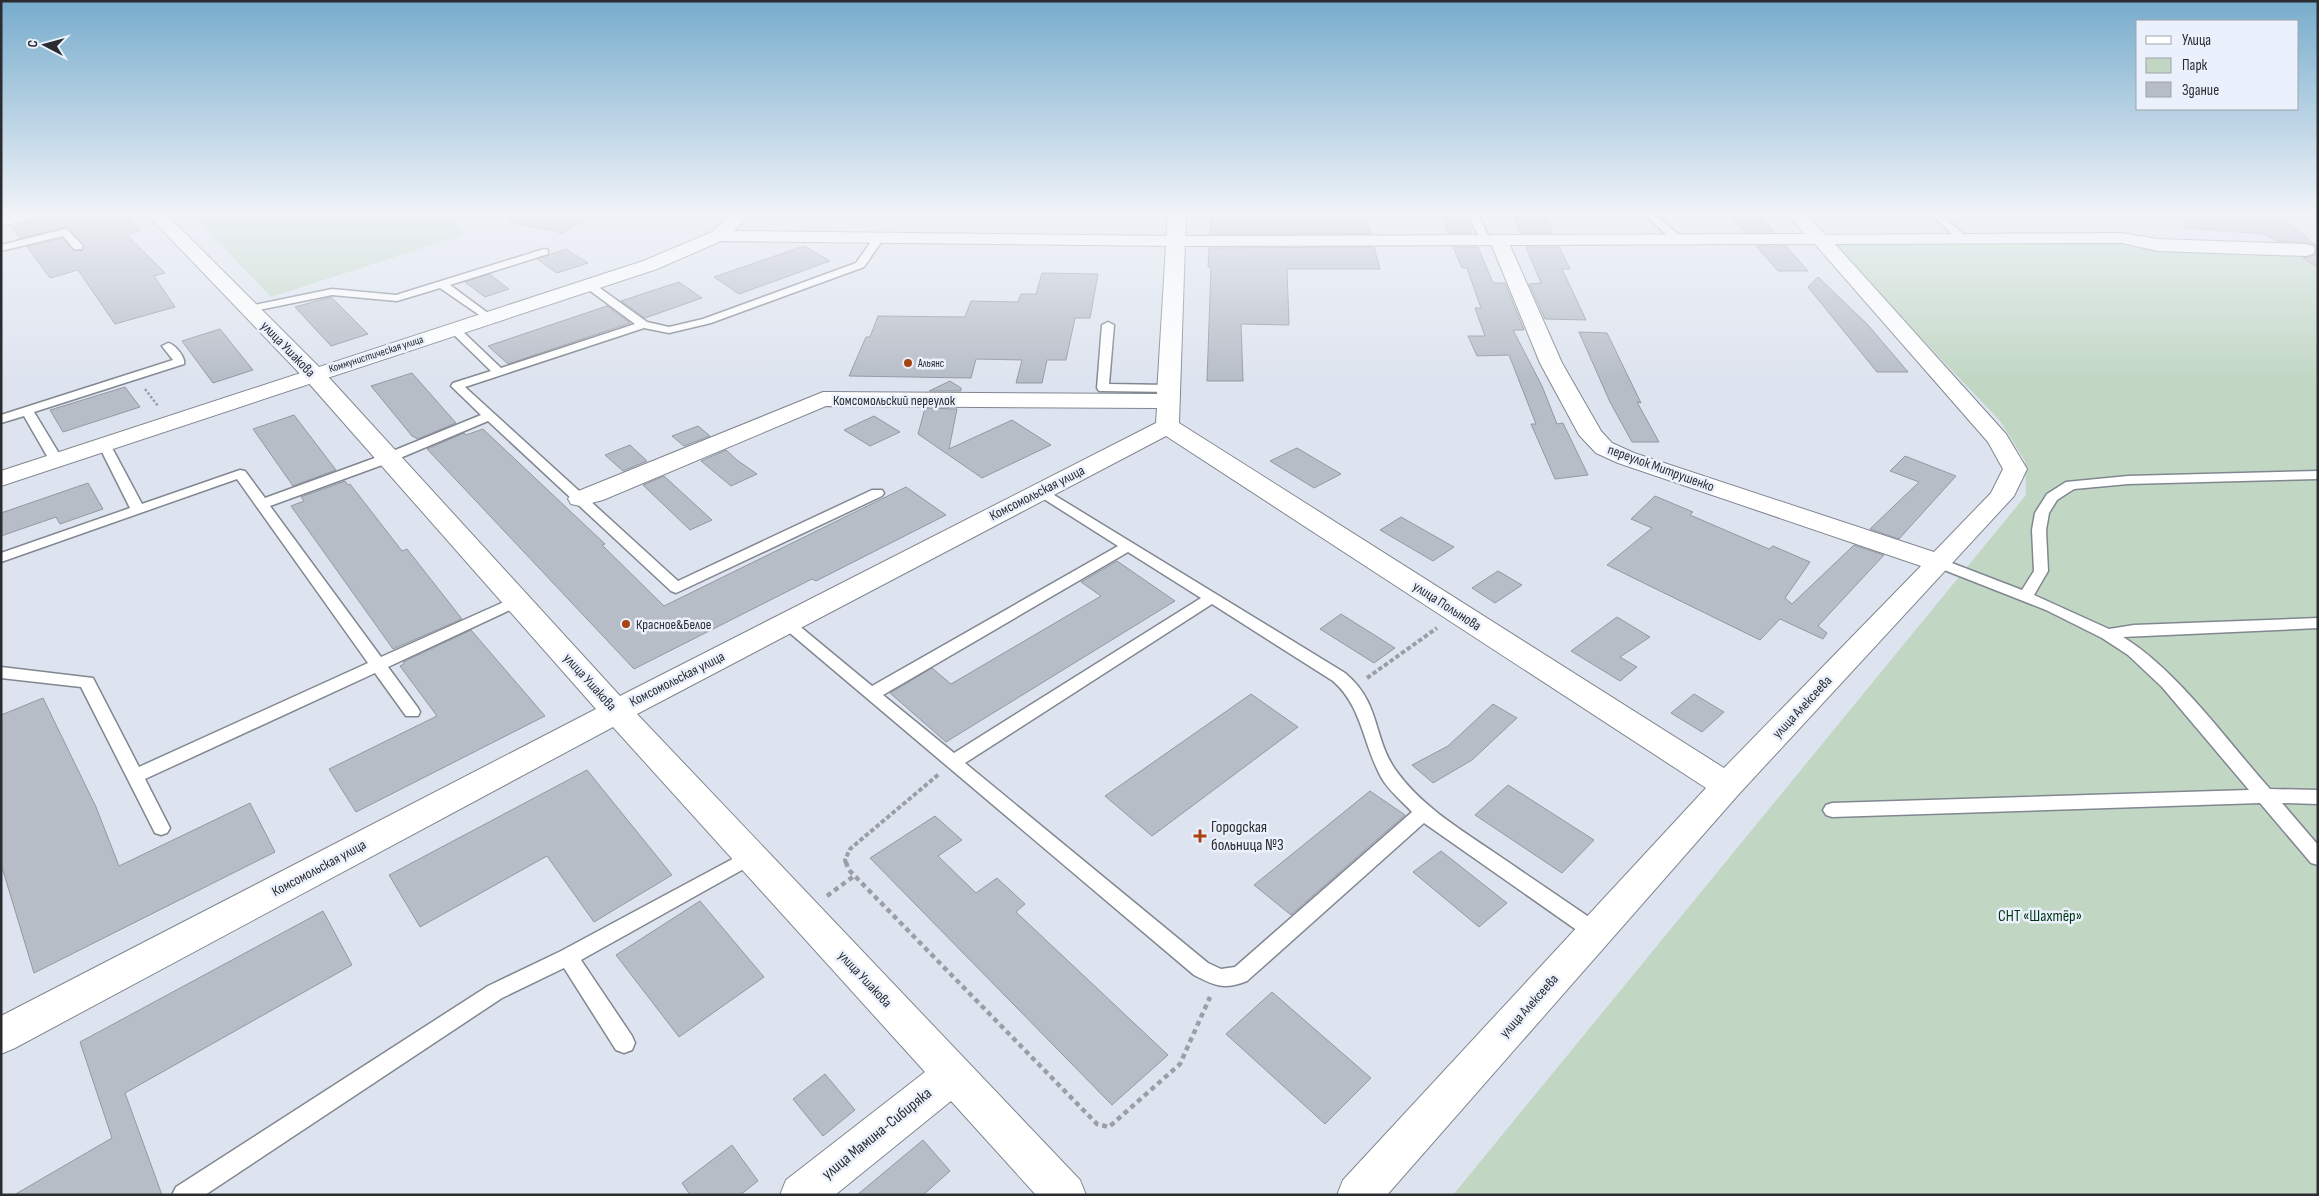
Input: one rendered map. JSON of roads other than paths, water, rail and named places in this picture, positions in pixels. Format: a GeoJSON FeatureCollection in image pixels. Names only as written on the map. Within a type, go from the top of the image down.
{"type":"FeatureCollection","features":[{"type":"Feature","properties":{"kind":"street","name":"улица Ушакова"},"geometry":{"type":"LineString","coordinates":[[210,269],[314,375],[616,711],[1066,1195]]}},
{"type":"Feature","properties":{"kind":"street","name":"Коммунистическая улица"},"geometry":{"type":"LineString","coordinates":[[1,478],[638,269]]}},
{"type":"Feature","properties":{"kind":"street"},"geometry":{"type":"LineString","coordinates":[[1168,405],[1175,269]]}},
{"type":"Feature","properties":{"kind":"street","name":"переулок Митрушенко"},"geometry":{"type":"LineString","coordinates":[[1505,269],[1550,363],[1591,435],[1604,448],[1626,458],[1939,563]]}},
{"type":"Feature","properties":{"kind":"street","name":"улица Алексеева"},"geometry":{"type":"LineString","coordinates":[[1358,1195],[1727,786],[2002,496],[2015,469],[1998,439],[1847,269]]}},
{"type":"Feature","properties":{"kind":"street","name":"Комсомольский переулок"},"geometry":{"type":"LineString","coordinates":[[580,499],[594,495],[822,400],[1168,405]]}},
{"type":"Feature","properties":{"kind":"street","name":"Комсомольская улица"},"geometry":{"type":"LineString","coordinates":[[1,1036],[616,711],[1041,491],[1168,405]]}},
{"type":"Feature","properties":{"kind":"street","name":"улица Полынова"},"geometry":{"type":"LineString","coordinates":[[1168,405],[1458,613],[1727,786]]}},
{"type":"Feature","properties":{"kind":"street","name":"улица Мамина-Сибиряка"},"geometry":{"type":"LineString","coordinates":[[801,1195],[953,1074]]}},
{"type":"Feature","properties":{"kind":"lane"},"geometry":{"type":"LineString","coordinates":[[249,309],[332,292],[397,298],[490,269]]}},
{"type":"Feature","properties":{"kind":"lane"},"geometry":{"type":"LineString","coordinates":[[589,285],[643,325],[669,330],[707,321],[849,269]]}},
{"type":"Feature","properties":{"kind":"lane"},"geometry":{"type":"LineString","coordinates":[[442,284],[488,318]]}},
{"type":"Feature","properties":{"kind":"lane"},"geometry":{"type":"LineString","coordinates":[[643,325],[457,386],[676,588],[877,493]]}},
{"type":"Feature","properties":{"kind":"lane"},"geometry":{"type":"LineString","coordinates":[[1108,325],[1103,388],[1168,405]]}},
{"type":"Feature","properties":{"kind":"lane"},"geometry":{"type":"LineString","coordinates":[[454,329],[499,372]]}},
{"type":"Feature","properties":{"kind":"lane"},"geometry":{"type":"LineString","coordinates":[[1,419],[180,362],[168,346]]}},
{"type":"Feature","properties":{"kind":"lane"},"geometry":{"type":"LineString","coordinates":[[26,411],[56,460]]}},
{"type":"Feature","properties":{"kind":"lane"},"geometry":{"type":"LineString","coordinates":[[262,504],[388,458],[490,416]]}},
{"type":"Feature","properties":{"kind":"lane"},"geometry":{"type":"LineString","coordinates":[[104,444],[138,510]]}},
{"type":"Feature","properties":{"kind":"lane"},"geometry":{"type":"LineString","coordinates":[[1,558],[240,474],[412,712]]}},
{"type":"Feature","properties":{"kind":"lane"},"geometry":{"type":"LineString","coordinates":[[2026,596],[2041,571],[2039,530],[2042,513],[2052,497],[2071,485],[2128,480],[2318,475]]}},
{"type":"Feature","properties":{"kind":"lane"},"geometry":{"type":"LineString","coordinates":[[1041,491],[1339,677],[1352,688],[1364,708],[1376,747],[1389,775],[1423,813],[1596,932]]}},
{"type":"Feature","properties":{"kind":"lane"},"geometry":{"type":"LineString","coordinates":[[871,694],[1128,546]]}},
{"type":"Feature","properties":{"kind":"lane"},"geometry":{"type":"LineString","coordinates":[[1939,563],[2026,596],[2107,634],[2134,651],[2168,683],[2318,858]]}},
{"type":"Feature","properties":{"kind":"lane"},"geometry":{"type":"LineString","coordinates":[[952,762],[1212,598]]}},
{"type":"Feature","properties":{"kind":"lane"},"geometry":{"type":"LineString","coordinates":[[134,776],[518,601]]}},
{"type":"Feature","properties":{"kind":"lane"},"geometry":{"type":"LineString","coordinates":[[786,623],[1201,969],[1219,978],[1240,975],[1423,813]]}},
{"type":"Feature","properties":{"kind":"lane"},"geometry":{"type":"LineString","coordinates":[[2107,634],[2134,630],[2318,624]]}},
{"type":"Feature","properties":{"kind":"lane"},"geometry":{"type":"LineString","coordinates":[[1,672],[87,682],[161,828]]}},
{"type":"Feature","properties":{"kind":"lane"},"geometry":{"type":"LineString","coordinates":[[1832,810],[2263,796],[2318,796]]}},
{"type":"Feature","properties":{"kind":"lane"},"geometry":{"type":"LineString","coordinates":[[184,1195],[495,992],[568,957],[751,856]]}},
{"type":"Feature","properties":{"kind":"lane"},"geometry":{"type":"LineString","coordinates":[[568,957],[624,1043]]}},
{"type":"Feature","properties":{"kind":"place","name":"Альянс"},"geometry":{"type":"Point","coordinates":[908,363]}},
{"type":"Feature","properties":{"kind":"place","name":"Красное&Белое"},"geometry":{"type":"Point","coordinates":[626,624]}},
{"type":"Feature","properties":{"kind":"place","name":"Городская больница №3"},"geometry":{"type":"Point","coordinates":[1200,836]}},
{"type":"Feature","properties":{"kind":"park label","name":"СНТ «Шахтёр»"},"geometry":{"type":"Point","coordinates":[2040,916]}}]}
